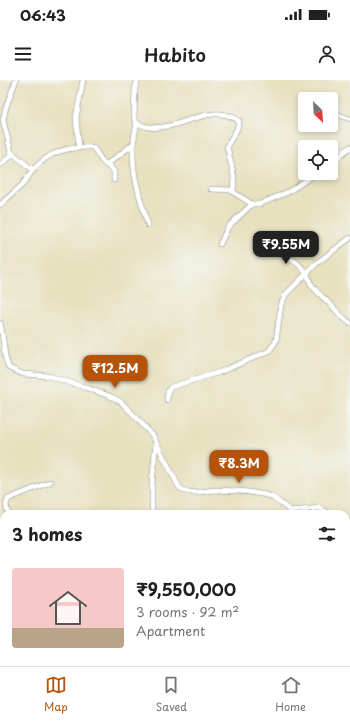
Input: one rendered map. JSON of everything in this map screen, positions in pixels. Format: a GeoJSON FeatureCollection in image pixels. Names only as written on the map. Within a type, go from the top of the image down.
{"type":"FeatureCollection","features":[{"type":"Feature","properties":{"kind":"street"},"geometry":{"type":"LineString","coordinates":[[16,80],[2,111],[3,120],[13,154],[33,170]]}},
{"type":"Feature","properties":{"kind":"street"},"geometry":{"type":"LineString","coordinates":[[79,148],[76,118],[83,80]]}},
{"type":"Feature","properties":{"kind":"street"},"geometry":{"type":"LineString","coordinates":[[137,80],[134,103],[134,118],[137,123],[132,145],[132,155],[137,188],[148,225]]}},
{"type":"Feature","properties":{"kind":"street"},"geometry":{"type":"LineString","coordinates":[[137,123],[164,128],[216,113],[236,119],[240,122],[228,146],[234,177],[233,192]]}},
{"type":"Feature","properties":{"kind":"street"},"geometry":{"type":"LineString","coordinates":[[338,115],[350,119]]}},
{"type":"Feature","properties":{"kind":"street"},"geometry":{"type":"LineString","coordinates":[[106,165],[132,145]]}},
{"type":"Feature","properties":{"kind":"street"},"geometry":{"type":"LineString","coordinates":[[338,157],[350,147]]}},
{"type":"Feature","properties":{"kind":"street"},"geometry":{"type":"LineString","coordinates":[[0,204],[22,185],[33,170],[48,155],[79,148],[93,148],[106,165],[114,171],[114,180]]}},
{"type":"Feature","properties":{"kind":"street"},"geometry":{"type":"LineString","coordinates":[[0,165],[13,154]]}},
{"type":"Feature","properties":{"kind":"street"},"geometry":{"type":"LineString","coordinates":[[211,189],[233,192],[252,204],[260,204],[277,198],[306,180]]}},
{"type":"Feature","properties":{"kind":"street"},"geometry":{"type":"LineString","coordinates":[[220,244],[228,227],[252,204]]}},
{"type":"Feature","properties":{"kind":"street"},"geometry":{"type":"LineString","coordinates":[[167,400],[168,391],[171,387],[220,372],[268,351],[276,341],[283,299],[291,287],[307,272],[350,238]]}},
{"type":"Feature","properties":{"kind":"street"},"geometry":{"type":"LineString","coordinates":[[270,252],[288,257],[299,263],[307,272],[312,287],[316,292],[328,302],[341,317],[350,323]]}},
{"type":"Feature","properties":{"kind":"street"},"geometry":{"type":"LineString","coordinates":[[0,323],[4,338],[6,363],[9,368],[23,374],[40,374],[61,379],[112,397],[121,402],[154,437],[179,487],[183,490],[196,492],[218,490],[257,494],[270,497],[290,510]]}},
{"type":"Feature","properties":{"kind":"street"},"geometry":{"type":"LineString","coordinates":[[152,510],[152,484],[156,443]]}},
{"type":"Feature","properties":{"kind":"street"},"geometry":{"type":"LineString","coordinates":[[7,510],[6,505],[8,499],[50,482]]}},
{"type":"Feature","properties":{"kind":"street"},"geometry":{"type":"LineString","coordinates":[[301,510],[319,508],[323,510]]}}]}
